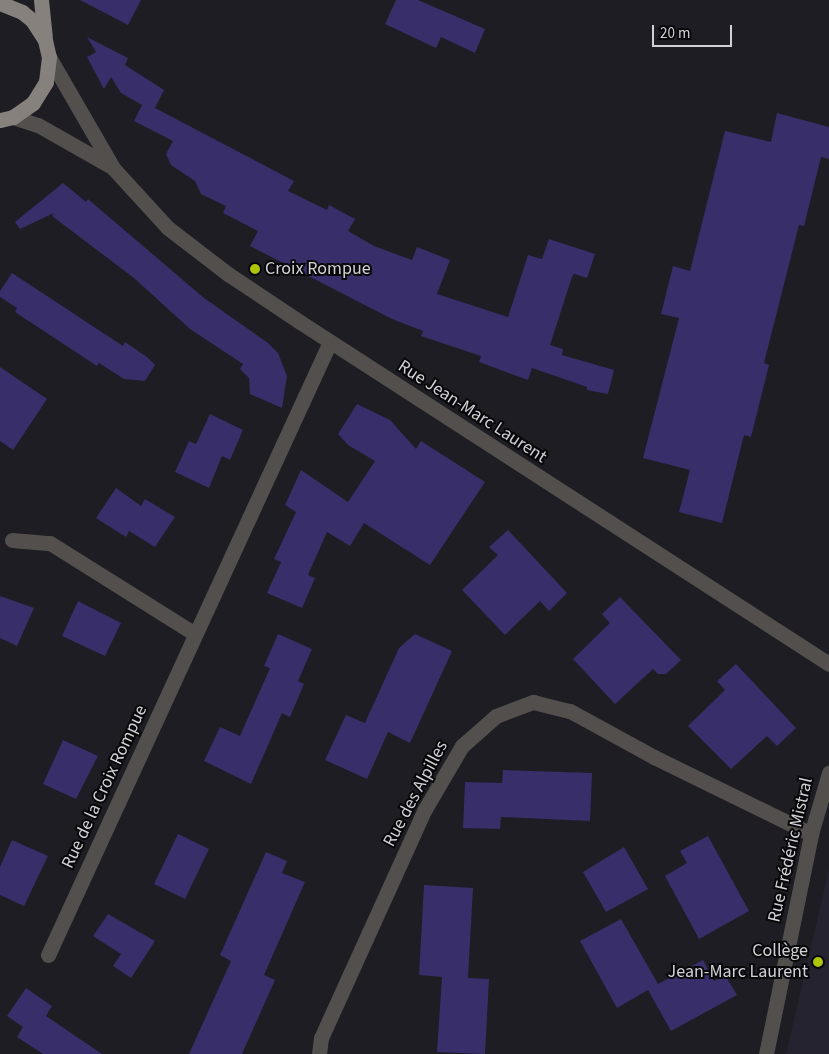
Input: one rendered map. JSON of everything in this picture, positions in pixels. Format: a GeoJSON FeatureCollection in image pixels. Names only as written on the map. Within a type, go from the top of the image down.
{"type":"FeatureCollection","features":[{"type":"Feature","properties":{"kind":"main road"},"geometry":{"type":"LineString","coordinates":[[0,3],[5,0]]}},
{"type":"Feature","properties":{"kind":"main road"},"geometry":{"type":"LineString","coordinates":[[3,120],[24,111],[41,93],[49,70],[41,0]]}},
{"type":"Feature","properties":{"kind":"main road"},"geometry":{"type":"LineString","coordinates":[[0,3],[16,9],[32,20],[45,40]]}},
{"type":"Feature","properties":{"kind":"street","name":"Rue Jean-Marc Laurent"},"geometry":{"type":"LineString","coordinates":[[49,57],[113,168],[168,228],[239,282],[829,664]]}},
{"type":"Feature","properties":{"kind":"street","name":"Rue Jean-Marc Laurent"},"geometry":{"type":"LineString","coordinates":[[3,120],[38,125],[113,168]]}},
{"type":"Feature","properties":{"kind":"street","name":"Rue de la Croix Rompue"},"geometry":{"type":"LineString","coordinates":[[48,955],[330,342]]}},
{"type":"Feature","properties":{"kind":"street"},"geometry":{"type":"LineString","coordinates":[[12,540],[50,543],[195,634]]}},
{"type":"Feature","properties":{"kind":"street","name":"Rue des Alpilles"},"geometry":{"type":"LineString","coordinates":[[319,1054],[321,1038],[425,809],[462,746],[496,716],[533,702],[570,711],[654,757],[811,834]]}},
{"type":"Feature","properties":{"kind":"street","name":"Rue Frédéric Mistral"},"geometry":{"type":"LineString","coordinates":[[766,1054],[811,834],[829,773]]}},
{"type":"Feature","properties":{"kind":"shaded area","name":"Collège Jean-Marc Laurent"},"geometry":{"type":"Polygon","coordinates":[[[829,869],[829,1054],[786,1054],[829,869]]]}},
{"type":"Feature","properties":{"kind":"building"},"geometry":{"type":"Polygon","coordinates":[[[80,0],[141,0],[128,25],[80,0]]]}},
{"type":"Feature","properties":{"kind":"building"},"geometry":{"type":"Polygon","coordinates":[[[396,0],[418,0],[485,29],[475,53],[441,37],[436,48],[385,24],[396,0]]]}},
{"type":"Feature","properties":{"kind":"building"},"geometry":{"type":"Polygon","coordinates":[[[87,37],[128,58],[125,65],[164,90],[155,108],[294,181],[288,191],[327,210],[329,205],[355,219],[348,231],[374,246],[412,260],[417,247],[450,260],[437,294],[508,317],[528,255],[542,259],[549,239],[595,254],[587,278],[574,274],[572,277],[550,345],[563,349],[562,355],[614,370],[608,394],[587,390],[587,387],[532,368],[528,380],[479,362],[481,356],[421,336],[423,331],[392,319],[250,246],[258,231],[223,213],[226,206],[201,194],[195,181],[171,165],[166,154],[173,141],[134,121],[142,105],[121,93],[111,77],[104,89],[87,57],[96,52],[87,37]]]}},
{"type":"Feature","properties":{"kind":"building"},"geometry":{"type":"Polygon","coordinates":[[[777,113],[829,127],[829,159],[821,157],[804,226],[799,225],[764,363],[769,365],[751,437],[744,435],[722,523],[679,512],[690,470],[643,458],[679,318],[661,314],[673,266],[690,271],[725,131],[771,142],[777,113]]]}},
{"type":"Feature","properties":{"kind":"building"},"geometry":{"type":"Polygon","coordinates":[[[63,183],[86,202],[88,199],[204,298],[268,343],[278,353],[287,376],[282,408],[250,394],[249,378],[240,369],[243,364],[190,329],[134,278],[52,216],[54,213],[20,229],[15,222],[63,183]]]}},
{"type":"Feature","properties":{"kind":"building"},"geometry":{"type":"Polygon","coordinates":[[[12,273],[123,346],[125,342],[147,357],[155,365],[145,381],[124,379],[99,363],[97,366],[15,312],[17,308],[0,297],[0,291],[12,273]]]}},
{"type":"Feature","properties":{"kind":"building"},"geometry":{"type":"Polygon","coordinates":[[[0,367],[47,399],[13,450],[0,441],[0,367]]]}},
{"type":"Feature","properties":{"kind":"building"},"geometry":{"type":"Polygon","coordinates":[[[357,404],[390,420],[416,449],[421,441],[485,482],[430,565],[364,523],[350,546],[327,532],[308,575],[315,578],[302,608],[267,593],[281,562],[274,559],[296,512],[285,505],[301,470],[348,502],[375,461],[348,445],[338,434],[357,404]]]}},
{"type":"Feature","properties":{"kind":"building"},"geometry":{"type":"Polygon","coordinates":[[[210,414],[243,430],[230,460],[222,456],[209,488],[175,472],[189,441],[196,444],[210,414]]]}},
{"type":"Feature","properties":{"kind":"building"},"geometry":{"type":"Polygon","coordinates":[[[116,488],[141,506],[145,499],[175,517],[155,547],[129,531],[126,537],[96,518],[116,488]]]}},
{"type":"Feature","properties":{"kind":"building"},"geometry":{"type":"Polygon","coordinates":[[[508,530],[567,593],[549,611],[540,601],[505,635],[462,590],[498,555],[489,547],[508,530]]]}},
{"type":"Feature","properties":{"kind":"building"},"geometry":{"type":"Polygon","coordinates":[[[0,596],[34,608],[17,646],[0,638],[0,596]]]}},
{"type":"Feature","properties":{"kind":"building"},"geometry":{"type":"Polygon","coordinates":[[[620,597],[681,660],[666,674],[658,674],[653,669],[615,704],[573,659],[610,623],[602,614],[620,597]]]}},
{"type":"Feature","properties":{"kind":"building"},"geometry":{"type":"Polygon","coordinates":[[[78,601],[121,623],[105,656],[62,636],[78,601]]]}},
{"type":"Feature","properties":{"kind":"building"},"geometry":{"type":"Polygon","coordinates":[[[278,634],[312,649],[298,681],[304,684],[290,717],[282,713],[251,784],[204,761],[220,727],[240,736],[270,668],[264,666],[278,634]]]}},
{"type":"Feature","properties":{"kind":"building"},"geometry":{"type":"Polygon","coordinates":[[[415,634],[452,651],[410,743],[388,732],[367,779],[325,760],[346,715],[365,723],[399,648],[415,634]]]}},
{"type":"Feature","properties":{"kind":"building"},"geometry":{"type":"Polygon","coordinates":[[[736,664],[796,728],[777,746],[767,736],[731,769],[688,726],[725,690],[717,681],[736,664]]]}},
{"type":"Feature","properties":{"kind":"building"},"geometry":{"type":"Polygon","coordinates":[[[63,740],[98,756],[76,799],[43,784],[63,740]]]}},
{"type":"Feature","properties":{"kind":"building"},"geometry":{"type":"Polygon","coordinates":[[[503,770],[592,773],[590,821],[501,817],[500,829],[463,828],[465,782],[502,783],[503,770]]]}},
{"type":"Feature","properties":{"kind":"building"},"geometry":{"type":"Polygon","coordinates":[[[178,834],[209,849],[185,899],[154,884],[178,834]]]}},
{"type":"Feature","properties":{"kind":"building"},"geometry":{"type":"Polygon","coordinates":[[[708,836],[749,911],[699,939],[665,876],[687,863],[680,851],[708,836]]]}},
{"type":"Feature","properties":{"kind":"building"},"geometry":{"type":"Polygon","coordinates":[[[12,840],[48,856],[24,906],[0,895],[0,867],[12,840]]]}},
{"type":"Feature","properties":{"kind":"building"},"geometry":{"type":"Polygon","coordinates":[[[624,847],[648,889],[606,912],[583,872],[624,847]]]}},
{"type":"Feature","properties":{"kind":"building"},"geometry":{"type":"Polygon","coordinates":[[[266,852],[287,861],[282,873],[305,882],[264,975],[275,980],[242,1054],[189,1054],[231,961],[220,955],[266,852]]]}},
{"type":"Feature","properties":{"kind":"building"},"geometry":{"type":"Polygon","coordinates":[[[424,885],[473,888],[468,978],[489,979],[485,1054],[437,1052],[442,977],[419,975],[424,885]]]}},
{"type":"Feature","properties":{"kind":"building"},"geometry":{"type":"Polygon","coordinates":[[[108,914],[155,941],[131,978],[113,966],[121,954],[93,936],[108,914]]]}},
{"type":"Feature","properties":{"kind":"building"},"geometry":{"type":"Polygon","coordinates":[[[621,919],[658,984],[703,960],[714,981],[725,975],[737,995],[671,1031],[648,990],[617,1008],[580,941],[621,919]]]}},
{"type":"Feature","properties":{"kind":"building"},"geometry":{"type":"Polygon","coordinates":[[[26,988],[52,1006],[46,1016],[102,1054],[43,1054],[17,1037],[23,1027],[7,1016],[26,988]]]}},
{"type":"Feature","properties":{"kind":"place","name":"Croix Rompue"},"geometry":{"type":"Point","coordinates":[255,269]}},
{"type":"Feature","properties":{"kind":"place","name":"Collège Jean-Marc Laurent"},"geometry":{"type":"Point","coordinates":[818,962]}}]}
